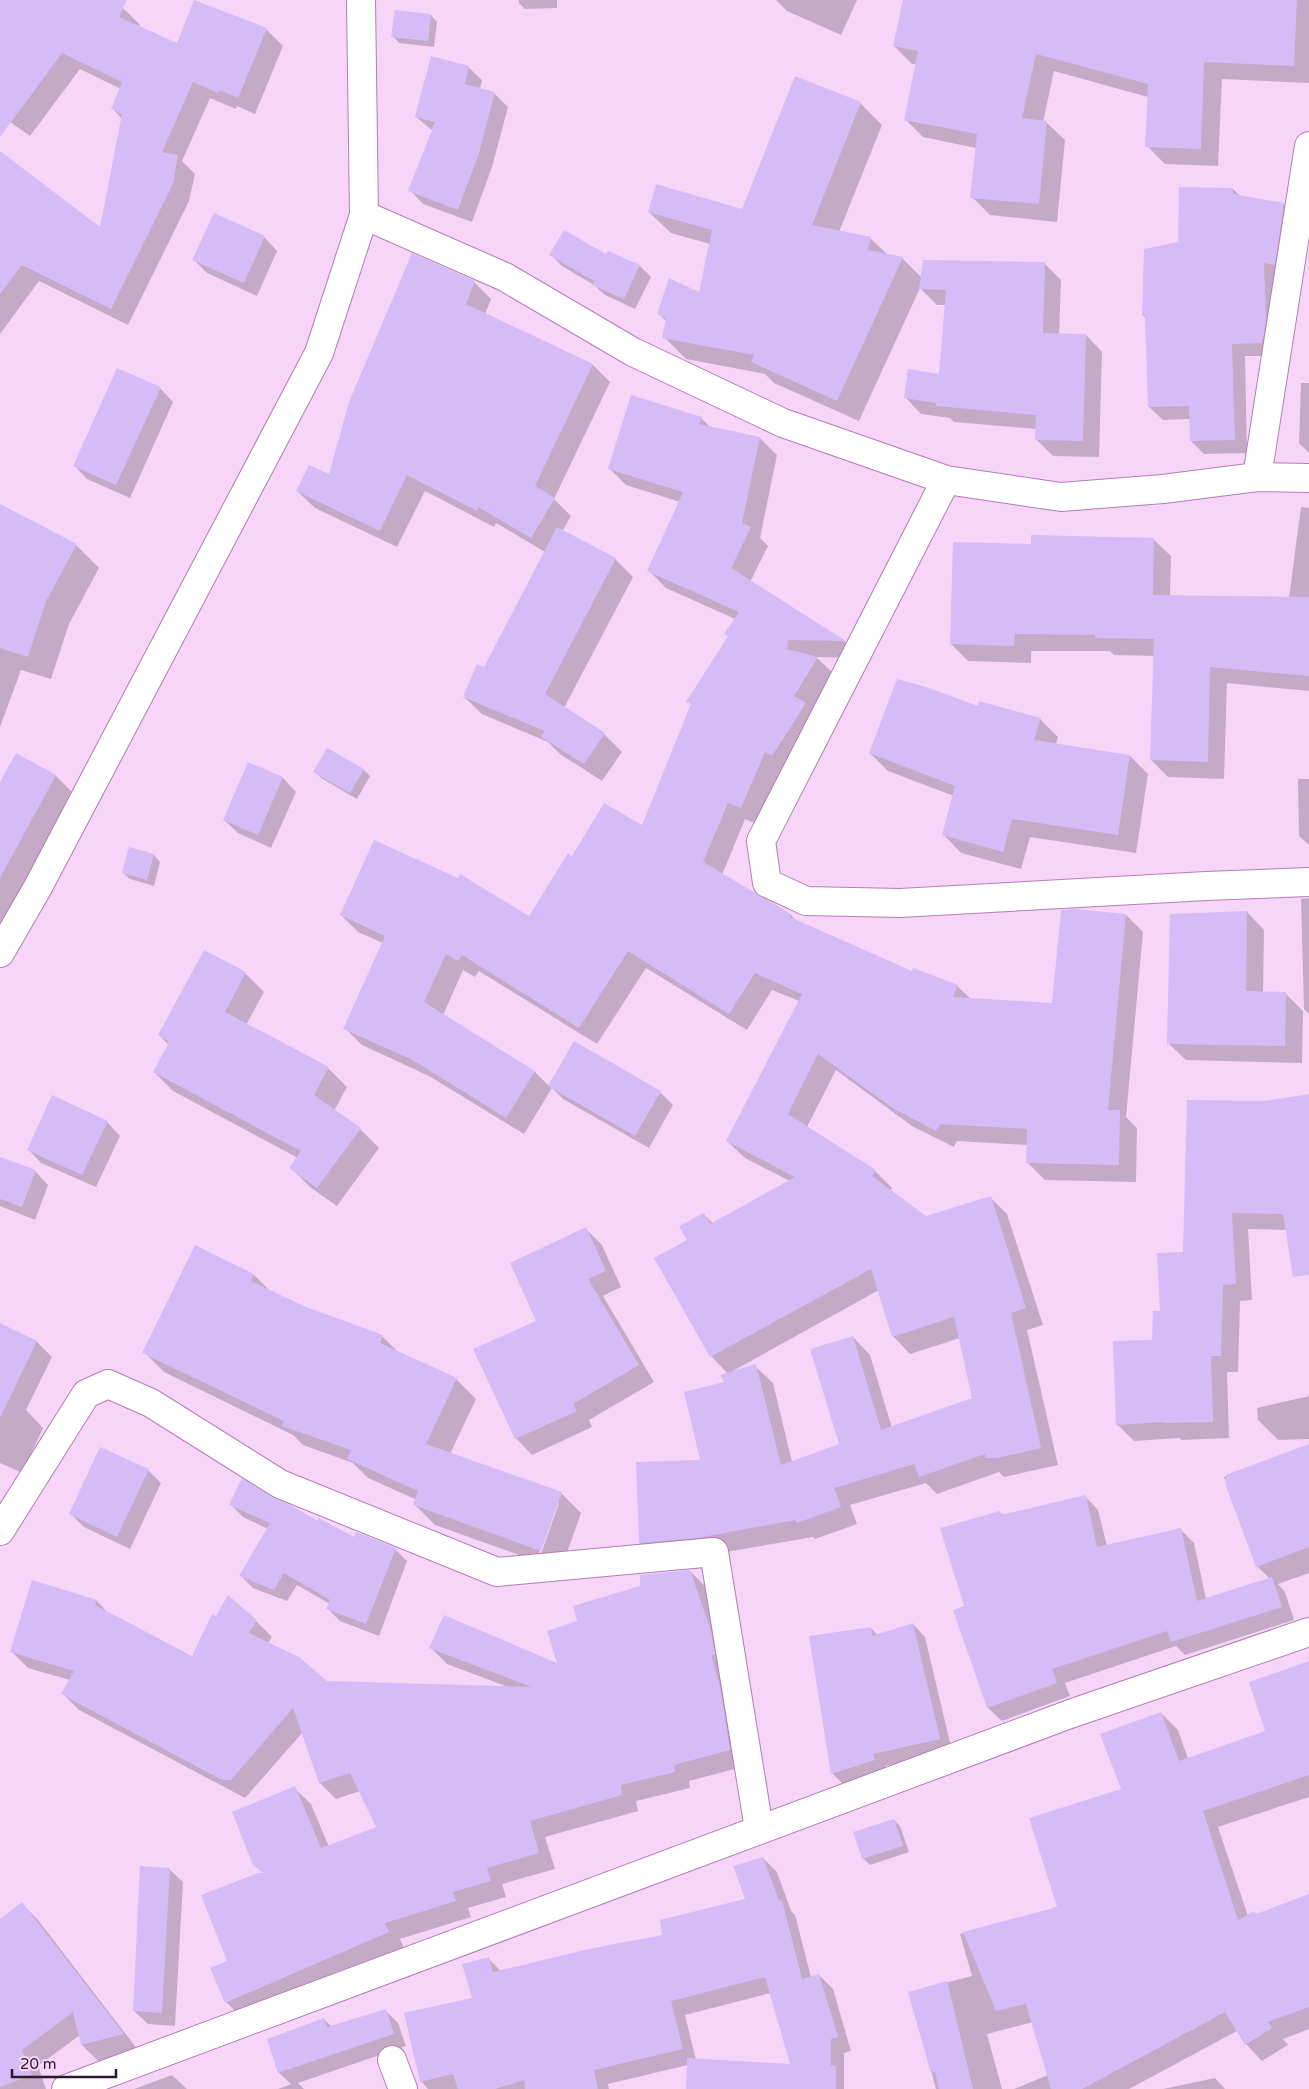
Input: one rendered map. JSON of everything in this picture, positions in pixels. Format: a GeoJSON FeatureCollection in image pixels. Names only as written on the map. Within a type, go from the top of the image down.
{"type":"FeatureCollection","features":[{"type":"Feature","properties":{"kind":"street"},"geometry":{"type":"LineString","coordinates":[[0,952],[38,887],[319,353],[364,215],[361,0]]}},
{"type":"Feature","properties":{"kind":"street"},"geometry":{"type":"LineString","coordinates":[[1257,477],[1309,146]]}},
{"type":"Feature","properties":{"kind":"street"},"geometry":{"type":"LineString","coordinates":[[364,215],[505,277],[633,352],[783,423],[946,480],[1061,497],[1163,489],[1257,477],[1309,478]]}},
{"type":"Feature","properties":{"kind":"street"},"geometry":{"type":"LineString","coordinates":[[946,480],[762,841],[767,883],[806,901],[900,903],[1309,882]]}},
{"type":"Feature","properties":{"kind":"street"},"geometry":{"type":"LineString","coordinates":[[0,1531],[86,1394],[108,1384],[152,1403],[280,1484],[497,1572],[714,1552],[759,1829]]}},
{"type":"Feature","properties":{"kind":"street"},"geometry":{"type":"LineString","coordinates":[[66,2089],[1070,1714],[1309,1632]]}},
{"type":"Feature","properties":{"kind":"street"},"geometry":{"type":"LineString","coordinates":[[392,2060],[403,2089]]}},
{"type":"Feature","properties":{"kind":"building"},"geometry":{"type":"Polygon","coordinates":[[[0,0],[127,0],[119,17],[177,43],[194,0],[267,28],[238,98],[220,90],[218,93],[193,82],[162,152],[178,155],[173,184],[111,309],[22,265],[0,294],[0,151],[100,227],[122,114],[111,109],[122,82],[62,53],[0,137],[0,0]]]}},
{"type":"Feature","properties":{"kind":"building"},"geometry":{"type":"Polygon","coordinates":[[[903,0],[1297,0],[1294,66],[1204,62],[1201,149],[1145,147],[1148,84],[1036,54],[1022,118],[1047,121],[1039,204],[970,198],[977,134],[904,120],[918,51],[893,46],[903,0]]]}},
{"type":"Feature","properties":{"kind":"building"},"geometry":{"type":"Polygon","coordinates":[[[395,10],[431,14],[428,41],[391,37],[395,10]]]}},
{"type":"Feature","properties":{"kind":"building"},"geometry":{"type":"Polygon","coordinates":[[[431,56],[469,66],[465,84],[495,92],[479,153],[458,210],[408,191],[435,122],[415,117],[431,56]]]}},
{"type":"Feature","properties":{"kind":"building"},"geometry":{"type":"Polygon","coordinates":[[[795,76],[861,102],[812,225],[871,237],[868,250],[903,257],[837,401],[751,362],[754,355],[662,338],[666,318],[657,314],[669,278],[699,292],[712,230],[648,212],[656,184],[742,209],[795,76]]]}},
{"type":"Feature","properties":{"kind":"building"},"geometry":{"type":"Polygon","coordinates":[[[1179,187],[1233,188],[1233,194],[1284,203],[1275,265],[1264,263],[1266,322],[1262,343],[1232,344],[1235,440],[1190,441],[1189,406],[1148,407],[1145,316],[1142,316],[1144,249],[1178,242],[1179,187]]]}},
{"type":"Feature","properties":{"kind":"building"},"geometry":{"type":"Polygon","coordinates":[[[214,213],[265,236],[244,283],[192,260],[214,213]]]}},
{"type":"Feature","properties":{"kind":"building"},"geometry":{"type":"Polygon","coordinates":[[[564,230],[606,254],[608,251],[640,265],[624,299],[592,285],[594,281],[549,255],[564,230]]]}},
{"type":"Feature","properties":{"kind":"building"},"geometry":{"type":"Polygon","coordinates":[[[412,253],[475,281],[466,304],[593,364],[535,486],[555,498],[531,538],[478,507],[477,511],[407,475],[380,531],[296,491],[309,465],[329,474],[349,402],[412,253]]]}},
{"type":"Feature","properties":{"kind":"building"},"geometry":{"type":"Polygon","coordinates":[[[923,260],[1045,262],[1043,333],[1086,334],[1083,441],[1035,440],[1036,415],[936,406],[936,403],[904,398],[908,369],[939,374],[946,290],[919,289],[923,260]]]}},
{"type":"Feature","properties":{"kind":"building"},"geometry":{"type":"Polygon","coordinates":[[[117,368],[161,387],[116,485],[73,466],[117,368]]]}},
{"type":"Feature","properties":{"kind":"building"},"geometry":{"type":"Polygon","coordinates":[[[631,395],[702,417],[699,424],[760,437],[742,523],[751,527],[731,568],[846,641],[788,640],[787,649],[818,657],[794,696],[806,703],[772,756],[765,752],[741,808],[728,803],[703,862],[791,914],[790,917],[912,971],[913,968],[958,985],[953,997],[1052,1003],[1061,910],[1076,909],[1126,914],[1108,1110],[1120,1110],[1119,1165],[1026,1163],[1027,1129],[940,1124],[936,1131],[894,1109],[818,1054],[788,1114],[876,1170],[872,1176],[926,1216],[991,1196],[1026,1308],[1011,1313],[1041,1448],[997,1458],[985,1458],[985,1454],[919,1477],[914,1464],[834,1488],[841,1507],[797,1523],[796,1520],[697,1538],[639,1543],[636,1462],[700,1460],[684,1392],[724,1382],[720,1375],[756,1364],[781,1465],[839,1444],[810,1349],[853,1336],[881,1430],[972,1398],[954,1317],[892,1337],[871,1269],[710,1357],[654,1258],[687,1240],[679,1226],[704,1213],[710,1224],[795,1177],[726,1141],[802,994],[755,973],[729,1014],[628,951],[579,1028],[462,955],[458,961],[446,954],[424,1002],[535,1071],[506,1118],[411,1059],[343,1029],[385,936],[340,915],[374,840],[458,878],[460,874],[529,916],[568,853],[572,856],[604,803],[642,825],[691,704],[686,702],[728,636],[724,634],[739,612],[647,571],[683,492],[608,469],[631,395]]]}},
{"type":"Feature","properties":{"kind":"building"},"geometry":{"type":"Polygon","coordinates":[[[0,504],[77,544],[46,601],[28,657],[0,648],[0,504]]]}},
{"type":"Feature","properties":{"kind":"building"},"geometry":{"type":"Polygon","coordinates":[[[557,527],[616,558],[545,694],[605,733],[584,764],[541,737],[545,731],[463,697],[477,664],[484,667],[557,527]]]}},
{"type":"Feature","properties":{"kind":"building"},"geometry":{"type":"Polygon","coordinates":[[[1031,535],[1154,538],[1153,595],[1309,597],[1309,676],[1210,667],[1208,762],[1150,760],[1154,639],[1095,638],[1095,635],[1015,634],[1014,646],[950,644],[953,542],[1031,544],[1031,535]]]}},
{"type":"Feature","properties":{"kind":"building"},"geometry":{"type":"Polygon","coordinates":[[[897,679],[926,687],[978,706],[979,701],[1041,718],[1034,740],[1130,755],[1118,835],[1012,819],[1003,852],[942,835],[955,786],[869,753],[897,679]]]}},
{"type":"Feature","properties":{"kind":"building"},"geometry":{"type":"Polygon","coordinates":[[[327,748],[364,769],[350,793],[313,772],[327,748]]]}},
{"type":"Feature","properties":{"kind":"building"},"geometry":{"type":"Polygon","coordinates":[[[16,753],[56,775],[0,878],[0,782],[16,753]]]}},
{"type":"Feature","properties":{"kind":"building"},"geometry":{"type":"Polygon","coordinates":[[[248,762],[283,777],[258,835],[223,820],[248,762]]]}},
{"type":"Feature","properties":{"kind":"building"},"geometry":{"type":"Polygon","coordinates":[[[129,847],[154,854],[147,880],[122,873],[129,847]]]}},
{"type":"Feature","properties":{"kind":"building"},"geometry":{"type":"Polygon","coordinates":[[[1247,911],[1246,991],[1286,992],[1285,1046],[1167,1044],[1170,914],[1247,911]]]}},
{"type":"Feature","properties":{"kind":"building"},"geometry":{"type":"Polygon","coordinates":[[[204,950],[246,972],[225,1012],[329,1067],[314,1095],[361,1128],[317,1188],[289,1168],[301,1151],[153,1072],[169,1042],[158,1035],[204,950]]]}},
{"type":"Feature","properties":{"kind":"building"},"geometry":{"type":"Polygon","coordinates":[[[574,1041],[661,1091],[635,1136],[548,1086],[574,1041]]]}},
{"type":"Feature","properties":{"kind":"building"},"geometry":{"type":"Polygon","coordinates":[[[1309,1094],[1309,1275],[1293,1277],[1283,1214],[1232,1213],[1236,1284],[1223,1285],[1221,1356],[1211,1356],[1213,1422],[1163,1422],[1116,1425],[1113,1341],[1152,1340],[1153,1311],[1160,1311],[1157,1253],[1183,1252],[1187,1100],[1265,1101],[1309,1094]]]}},
{"type":"Feature","properties":{"kind":"building"},"geometry":{"type":"Polygon","coordinates":[[[52,1095],[108,1121],[82,1175],[27,1150],[52,1095]]]}},
{"type":"Feature","properties":{"kind":"building"},"geometry":{"type":"Polygon","coordinates":[[[0,1157],[36,1170],[22,1207],[0,1199],[0,1157]]]}},
{"type":"Feature","properties":{"kind":"building"},"geometry":{"type":"Polygon","coordinates":[[[586,1227],[606,1271],[588,1279],[639,1365],[573,1404],[577,1411],[515,1439],[473,1349],[536,1321],[510,1263],[586,1227]]]}},
{"type":"Feature","properties":{"kind":"building"},"geometry":{"type":"Polygon","coordinates":[[[195,1245],[254,1274],[251,1281],[306,1307],[383,1335],[380,1343],[457,1378],[426,1444],[562,1492],[541,1551],[413,1505],[418,1491],[347,1459],[351,1450],[282,1426],[284,1421],[142,1353],[195,1245]]]}},
{"type":"Feature","properties":{"kind":"building"},"geometry":{"type":"Polygon","coordinates":[[[0,1323],[37,1341],[0,1418],[0,1323]]]}},
{"type":"Feature","properties":{"kind":"building"},"geometry":{"type":"Polygon","coordinates":[[[1309,1444],[1309,1547],[1256,1567],[1226,1486],[1226,1475],[1309,1444]]]}},
{"type":"Feature","properties":{"kind":"building"},"geometry":{"type":"Polygon","coordinates":[[[100,1447],[149,1469],[117,1537],[69,1514],[100,1447]]]}},
{"type":"Feature","properties":{"kind":"building"},"geometry":{"type":"Polygon","coordinates":[[[242,1478],[272,1497],[318,1521],[319,1518],[354,1537],[356,1532],[396,1548],[366,1624],[326,1609],[330,1600],[284,1573],[274,1590],[239,1576],[270,1523],[229,1505],[242,1478]]]}},
{"type":"Feature","properties":{"kind":"building"},"geometry":{"type":"Polygon","coordinates":[[[1086,1495],[1097,1547],[1181,1528],[1197,1601],[1272,1577],[1282,1607],[1171,1642],[1167,1631],[1052,1669],[1057,1683],[987,1708],[953,1610],[964,1606],[940,1528],[1000,1511],[1001,1515],[1086,1495]]]}},
{"type":"Feature","properties":{"kind":"building"},"geometry":{"type":"Polygon","coordinates":[[[690,1570],[711,1631],[715,1654],[711,1655],[720,1686],[730,1750],[674,1765],[675,1772],[621,1785],[622,1795],[530,1821],[539,1853],[487,1868],[491,1881],[453,1892],[456,1901],[385,1923],[389,1932],[225,2003],[210,1968],[227,1961],[201,1895],[258,1873],[263,1873],[253,1865],[232,1812],[295,1786],[321,1848],[376,1827],[350,1773],[319,1783],[293,1708],[231,1780],[222,1780],[61,1694],[74,1671],[10,1652],[32,1580],[97,1600],[95,1605],[192,1656],[212,1614],[216,1616],[228,1595],[257,1620],[249,1633],[299,1657],[327,1681],[532,1687],[429,1648],[444,1615],[557,1663],[547,1631],[577,1621],[573,1606],[640,1586],[640,1575],[690,1570]]]}},
{"type":"Feature","properties":{"kind":"building"},"geometry":{"type":"Polygon","coordinates":[[[913,1623],[940,1739],[873,1754],[875,1760],[831,1774],[809,1636],[871,1627],[872,1636],[913,1623]]]}},
{"type":"Feature","properties":{"kind":"building"},"geometry":{"type":"Polygon","coordinates":[[[1309,1661],[1309,1775],[1203,1811],[1238,1920],[1254,1911],[1256,1914],[1309,1894],[1309,2007],[1268,2022],[1272,2028],[1245,2045],[1225,2012],[1082,2089],[1051,2089],[1026,2004],[996,2011],[963,1932],[1057,1907],[1029,1818],[1121,1789],[1100,1734],[1161,1712],[1179,1761],[1265,1731],[1249,1682],[1309,1661]]]}},
{"type":"Feature","properties":{"kind":"building"},"geometry":{"type":"Polygon","coordinates":[[[894,1819],[903,1846],[862,1859],[853,1832],[894,1819]]]}},
{"type":"Feature","properties":{"kind":"building"},"geometry":{"type":"Polygon","coordinates":[[[763,1857],[779,1901],[782,1900],[802,1979],[819,1974],[838,2037],[831,2039],[831,2066],[836,2066],[836,2089],[686,2089],[687,2058],[790,2064],[765,1977],[671,2001],[683,2049],[594,2070],[598,2089],[525,2089],[524,2080],[495,2089],[458,2089],[453,2074],[420,2082],[404,2013],[472,1998],[462,1964],[489,1957],[493,1972],[589,1949],[662,1935],[660,1920],[745,1899],[733,1866],[763,1857]]]}},
{"type":"Feature","properties":{"kind":"building"},"geometry":{"type":"Polygon","coordinates":[[[140,1866],[170,1868],[162,2013],[133,2011],[140,1866]]]}},
{"type":"Feature","properties":{"kind":"building"},"geometry":{"type":"Polygon","coordinates":[[[22,1902],[124,2034],[81,2045],[73,2012],[22,2050],[32,2075],[0,2087],[0,1919],[22,1902]]]}},
{"type":"Feature","properties":{"kind":"building"},"geometry":{"type":"Polygon","coordinates":[[[947,1981],[973,2089],[939,2089],[935,2072],[931,2073],[908,1992],[947,1981]]]}},
{"type":"Feature","properties":{"kind":"building"},"geometry":{"type":"Polygon","coordinates":[[[386,2009],[394,2034],[278,2073],[267,2039],[324,2018],[327,2027],[386,2009]]]}}]}
